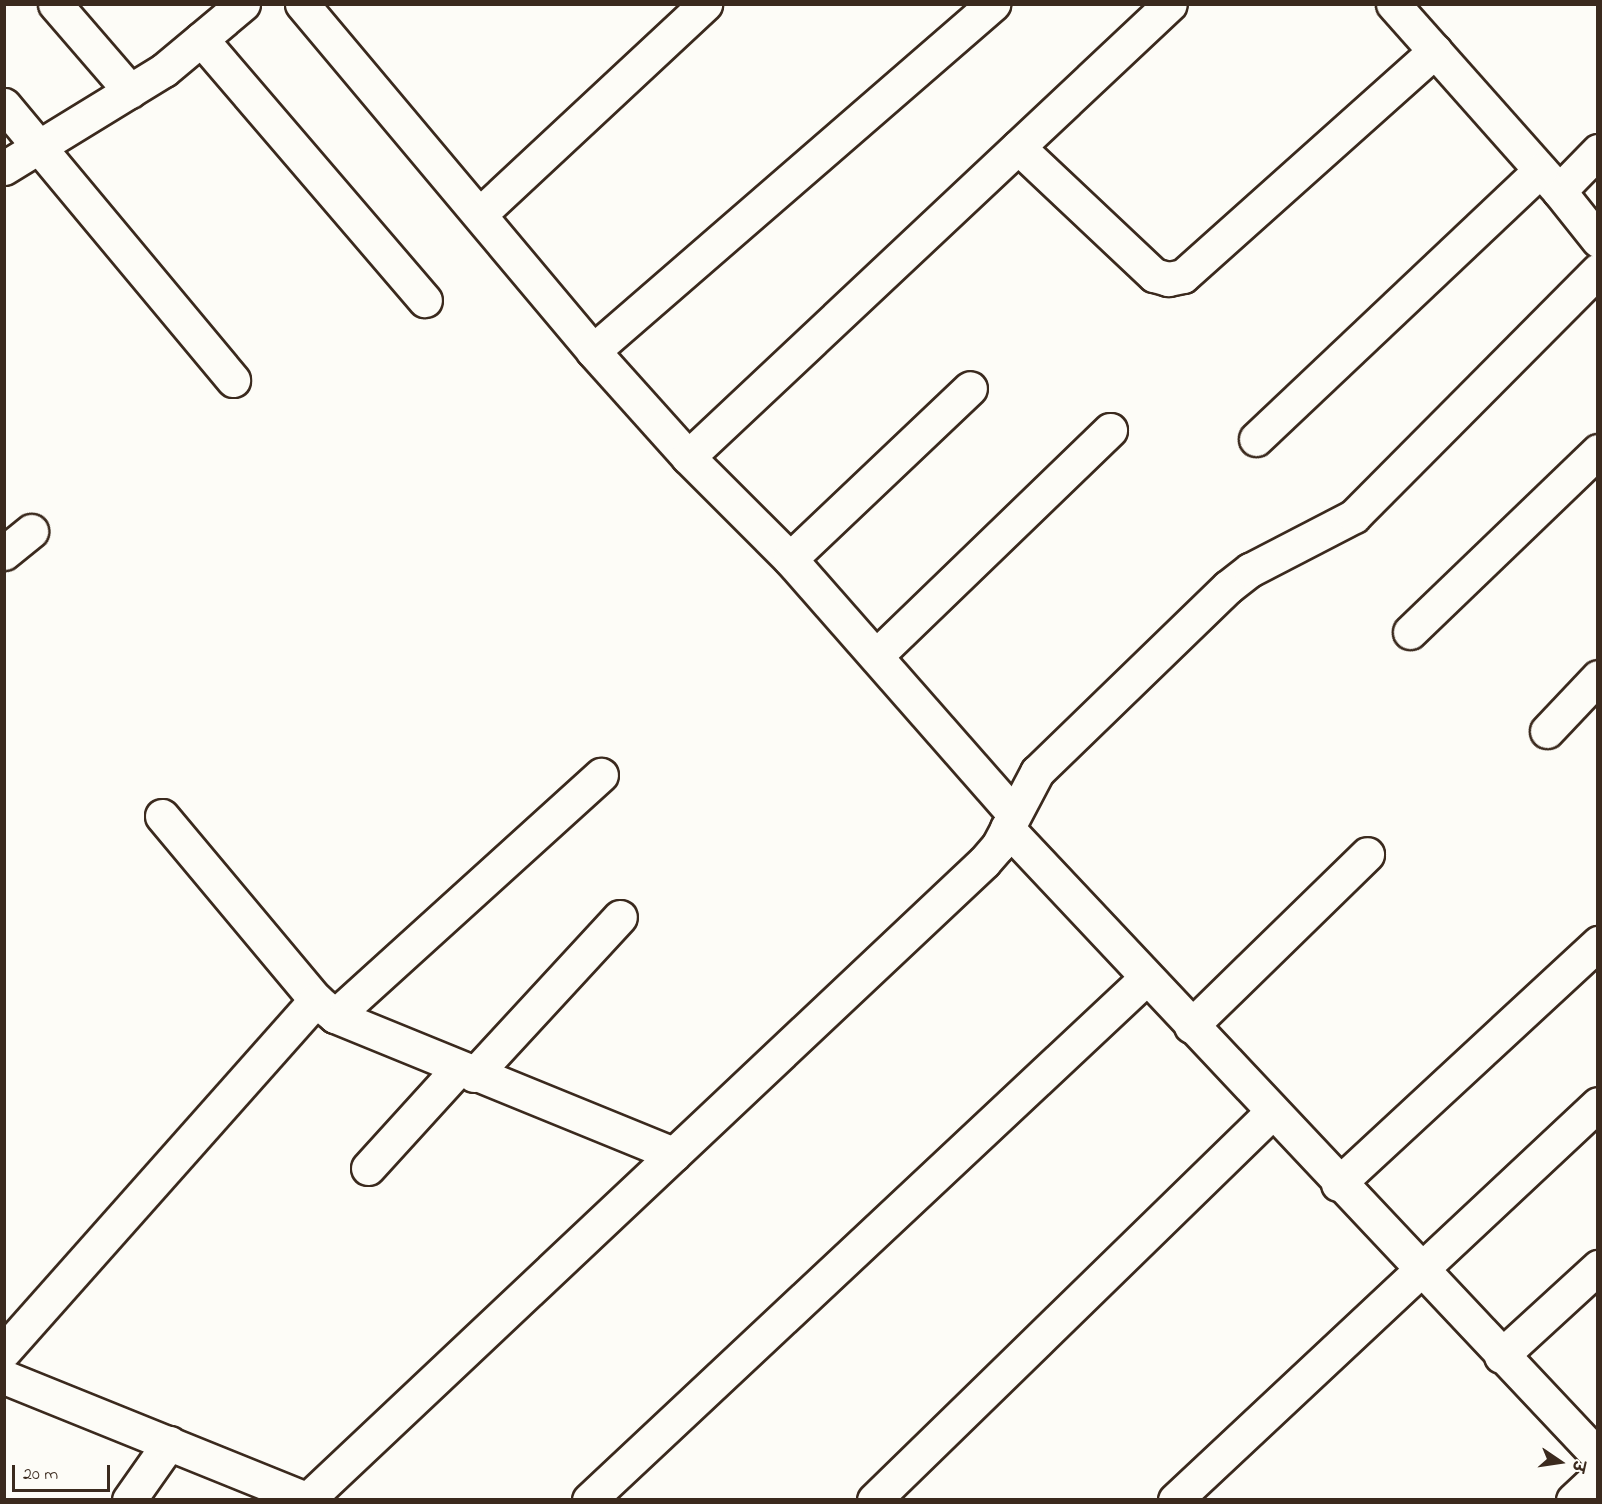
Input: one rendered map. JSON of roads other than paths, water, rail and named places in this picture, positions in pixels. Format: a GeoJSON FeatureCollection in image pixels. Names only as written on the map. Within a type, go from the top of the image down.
{"type":"FeatureCollection","features":[{"type":"Feature","properties":{"kind":"street"},"geometry":{"type":"LineString","coordinates":[[55,4],[130,91]]}},
{"type":"Feature","properties":{"kind":"street"},"geometry":{"type":"LineString","coordinates":[[4,168],[164,70],[243,4]]}},
{"type":"Feature","properties":{"kind":"street"},"geometry":{"type":"LineString","coordinates":[[302,4],[593,351],[688,457],[790,560],[877,655],[1010,821],[1146,978],[1419,1270],[1598,1456]]}},
{"type":"Feature","properties":{"kind":"street"},"geometry":{"type":"LineString","coordinates":[[480,214],[705,4]]}},
{"type":"Feature","properties":{"kind":"street"},"geometry":{"type":"LineString","coordinates":[[593,351],[993,4]]}},
{"type":"Feature","properties":{"kind":"street"},"geometry":{"type":"LineString","coordinates":[[688,457],[1170,4]]}},
{"type":"Feature","properties":{"kind":"street"},"geometry":{"type":"LineString","coordinates":[[1393,4],[1550,180],[1598,240]]}},
{"type":"Feature","properties":{"kind":"street"},"geometry":{"type":"LineString","coordinates":[[201,39],[425,300]]}},
{"type":"Feature","properties":{"kind":"street"},"geometry":{"type":"LineString","coordinates":[[1018,147],[1154,275],[1168,279],[1183,276],[1435,51]]}},
{"type":"Feature","properties":{"kind":"street"},"geometry":{"type":"LineString","coordinates":[[4,105],[233,380]]}},
{"type":"Feature","properties":{"kind":"street"},"geometry":{"type":"LineString","coordinates":[[1256,439],[1550,180],[1598,151]]}},
{"type":"Feature","properties":{"kind":"street"},"geometry":{"type":"LineString","coordinates":[[4,1377],[309,1499],[984,862],[1037,772],[1228,587],[1250,570],[1354,516],[1598,270]]}},
{"type":"Feature","properties":{"kind":"street"},"geometry":{"type":"LineString","coordinates":[[790,560],[970,388]]}},
{"type":"Feature","properties":{"kind":"street"},"geometry":{"type":"LineString","coordinates":[[877,655],[1110,430]]}},
{"type":"Feature","properties":{"kind":"street"},"geometry":{"type":"LineString","coordinates":[[1410,632],[1598,451]]}},
{"type":"Feature","properties":{"kind":"street"},"geometry":{"type":"LineString","coordinates":[[4,553],[31,531]]}},
{"type":"Feature","properties":{"kind":"street"},"geometry":{"type":"LineString","coordinates":[[1546,731],[1598,677]]}},
{"type":"Feature","properties":{"kind":"street"},"geometry":{"type":"LineString","coordinates":[[4,1351],[326,1008],[602,775]]}},
{"type":"Feature","properties":{"kind":"street"},"geometry":{"type":"LineString","coordinates":[[162,816],[326,1008],[466,1071],[674,1154]]}},
{"type":"Feature","properties":{"kind":"street"},"geometry":{"type":"LineString","coordinates":[[1191,1026],[1367,854]]}},
{"type":"Feature","properties":{"kind":"street"},"geometry":{"type":"LineString","coordinates":[[368,1168],[620,917]]}},
{"type":"Feature","properties":{"kind":"street"},"geometry":{"type":"LineString","coordinates":[[1338,1184],[1598,943]]}},
{"type":"Feature","properties":{"kind":"street"},"geometry":{"type":"LineString","coordinates":[[589,1500],[1146,978]]}},
{"type":"Feature","properties":{"kind":"street"},"geometry":{"type":"LineString","coordinates":[[1175,1500],[1598,1104]]}},
{"type":"Feature","properties":{"kind":"street"},"geometry":{"type":"LineString","coordinates":[[874,1500],[1272,1112]]}},
{"type":"Feature","properties":{"kind":"street"},"geometry":{"type":"LineString","coordinates":[[1501,1356],[1598,1267]]}},
{"type":"Feature","properties":{"kind":"street"},"geometry":{"type":"LineString","coordinates":[[129,1500],[169,1443]]}},
{"type":"Feature","properties":{"kind":"street"},"geometry":{"type":"LineString","coordinates":[[1573,1500],[1598,1477]]}}]}
